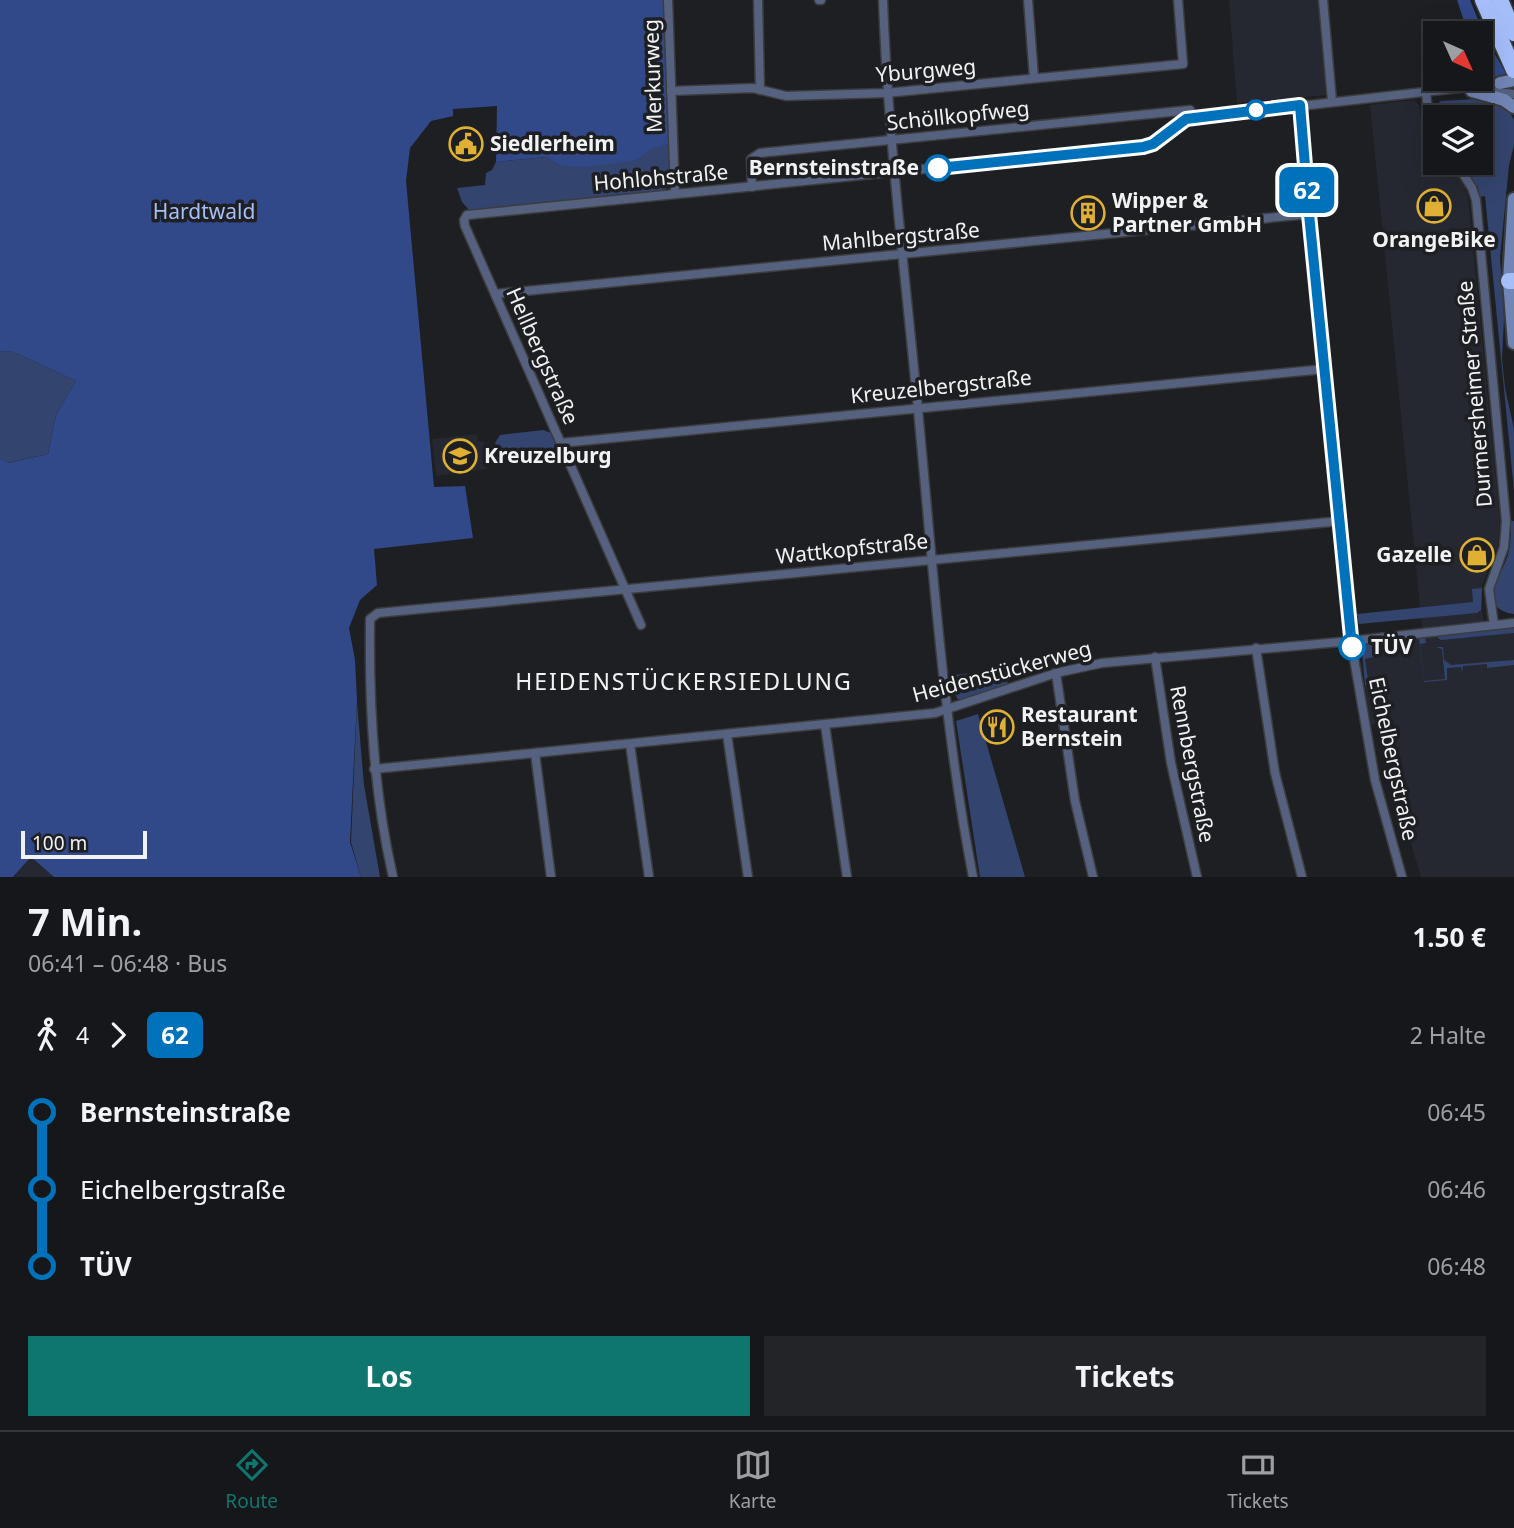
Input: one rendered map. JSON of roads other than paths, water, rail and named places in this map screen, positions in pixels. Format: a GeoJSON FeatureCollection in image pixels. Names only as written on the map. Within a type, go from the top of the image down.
{"type":"FeatureCollection","features":[{"type":"Feature","properties":{"kind":"highway"},"geometry":{"type":"LineString","coordinates":[[1483,0],[1514,70]]}},
{"type":"Feature","properties":{"kind":"highway"},"geometry":{"type":"LineString","coordinates":[[1500,0],[1514,33]]}},
{"type":"Feature","properties":{"kind":"street","name":"Merkurweg"},"geometry":{"type":"LineString","coordinates":[[668,0],[675,193]]}},
{"type":"Feature","properties":{"kind":"street"},"geometry":{"type":"LineString","coordinates":[[758,0],[761,90]]}},
{"type":"Feature","properties":{"kind":"street"},"geometry":{"type":"LineString","coordinates":[[883,0],[890,140],[947,710],[973,877]]}},
{"type":"Feature","properties":{"kind":"street"},"geometry":{"type":"LineString","coordinates":[[1028,0],[1034,78]]}},
{"type":"Feature","properties":{"kind":"street","name":"Yburgweg"},"geometry":{"type":"LineString","coordinates":[[671,91],[747,88],[786,96],[886,93],[1183,64],[1178,0]]}},
{"type":"Feature","properties":{"kind":"street"},"geometry":{"type":"LineString","coordinates":[[1324,0],[1332,101]]}},
{"type":"Feature","properties":{"kind":"street"},"geometry":{"type":"LineString","coordinates":[[1500,83],[1514,82]]}},
{"type":"Feature","properties":{"kind":"street","name":"Hohlohstraße"},"geometry":{"type":"LineString","coordinates":[[1493,84],[1500,83]]}},
{"type":"Feature","properties":{"kind":"street","name":"Hohlohstraße"},"geometry":{"type":"LineString","coordinates":[[465,217],[474,213],[1143,147],[1153,144],[1182,121],[1191,118],[1438,91]]}},
{"type":"Feature","properties":{"kind":"street"},"geometry":{"type":"LineString","coordinates":[[1472,91],[1504,100],[1514,107]]}},
{"type":"Feature","properties":{"kind":"street","name":"Hohlohstraße"},"geometry":{"type":"LineString","coordinates":[[1472,91],[1514,94]]}},
{"type":"Feature","properties":{"kind":"street"},"geometry":{"type":"LineString","coordinates":[[1426,92],[1427,105]]}},
{"type":"Feature","properties":{"kind":"street","name":"Eichelbergstraße"},"geometry":{"type":"LineString","coordinates":[[1300,105],[1351,641],[1375,780],[1402,877]]}},
{"type":"Feature","properties":{"kind":"street","name":"Schöllkopfweg"},"geometry":{"type":"LineString","coordinates":[[752,187],[751,159],[756,154],[1190,110],[1191,118]]}},
{"type":"Feature","properties":{"kind":"street","name":"Durmersheimer Straße"},"geometry":{"type":"LineString","coordinates":[[1464,175],[1476,200],[1505,513],[1504,547],[1489,589],[1494,625]]}},
{"type":"Feature","properties":{"kind":"street","name":"Durmersheimer Straße"},"geometry":{"type":"LineString","coordinates":[[1514,199],[1514,343]]}},
{"type":"Feature","properties":{"kind":"street","name":"Mahlbergstraße"},"geometry":{"type":"LineString","coordinates":[[495,294],[1309,214]]}},
{"type":"Feature","properties":{"kind":"street","name":"Hellbergstraße"},"geometry":{"type":"LineString","coordinates":[[465,217],[465,226],[641,625]]}},
{"type":"Feature","properties":{"kind":"street","name":"Kreuzelbergstraße"},"geometry":{"type":"LineString","coordinates":[[561,443],[1325,369]]}},
{"type":"Feature","properties":{"kind":"street","name":"Wattkopfstraße"},"geometry":{"type":"LineString","coordinates":[[374,769],[369,696],[370,619],[379,613],[1340,520]]}},
{"type":"Feature","properties":{"kind":"street","name":"Heidenstückerweg"},"geometry":{"type":"LineString","coordinates":[[374,769],[825,725],[947,710],[1056,673],[1102,663],[1351,641],[1514,622]]}},
{"type":"Feature","properties":{"kind":"street"},"geometry":{"type":"LineString","coordinates":[[1255,648],[1275,773],[1302,877]]}},
{"type":"Feature","properties":{"kind":"street","name":"Rennbergstraße"},"geometry":{"type":"LineString","coordinates":[[1155,657],[1171,763],[1197,877]]}},
{"type":"Feature","properties":{"kind":"street"},"geometry":{"type":"LineString","coordinates":[[1056,673],[1075,801],[1093,877]]}},
{"type":"Feature","properties":{"kind":"street"},"geometry":{"type":"LineString","coordinates":[[825,725],[847,877]]}},
{"type":"Feature","properties":{"kind":"street"},"geometry":{"type":"LineString","coordinates":[[727,734],[748,877]]}},
{"type":"Feature","properties":{"kind":"street"},"geometry":{"type":"LineString","coordinates":[[630,744],[649,877]]}},
{"type":"Feature","properties":{"kind":"street"},"geometry":{"type":"LineString","coordinates":[[535,753],[551,877]]}},
{"type":"Feature","properties":{"kind":"street"},"geometry":{"type":"LineString","coordinates":[[374,769],[393,877]]}},
{"type":"Feature","properties":{"kind":"place","name":"Siedlerheim"},"geometry":{"type":"Point","coordinates":[466,144]}},
{"type":"Feature","properties":{"kind":"place","name":"Bernsteinstraße"},"geometry":{"type":"Point","coordinates":[938,168]}},
{"type":"Feature","properties":{"kind":"place","name":"OrangeBike"},"geometry":{"type":"Point","coordinates":[1434,206]}},
{"type":"Feature","properties":{"kind":"place","name":"Wipper & Partner GmbH"},"geometry":{"type":"Point","coordinates":[1088,213]}},
{"type":"Feature","properties":{"kind":"place","name":"Kreuzelburg"},"geometry":{"type":"Point","coordinates":[460,456]}},
{"type":"Feature","properties":{"kind":"place","name":"Gazelle"},"geometry":{"type":"Point","coordinates":[1477,555]}},
{"type":"Feature","properties":{"kind":"place","name":"TÜV"},"geometry":{"type":"Point","coordinates":[1352,647]}},
{"type":"Feature","properties":{"kind":"place","name":"Restaurant Bernstein"},"geometry":{"type":"Point","coordinates":[997,727]}},
{"type":"Feature","properties":{"kind":"district","name":"HEIDENSTÜCKERSIEDLUNG"},"geometry":{"type":"Point","coordinates":[684,682]}},
{"type":"Feature","properties":{"kind":"park label","name":"Hardtwald"},"geometry":{"type":"Point","coordinates":[204,212]}}]}
